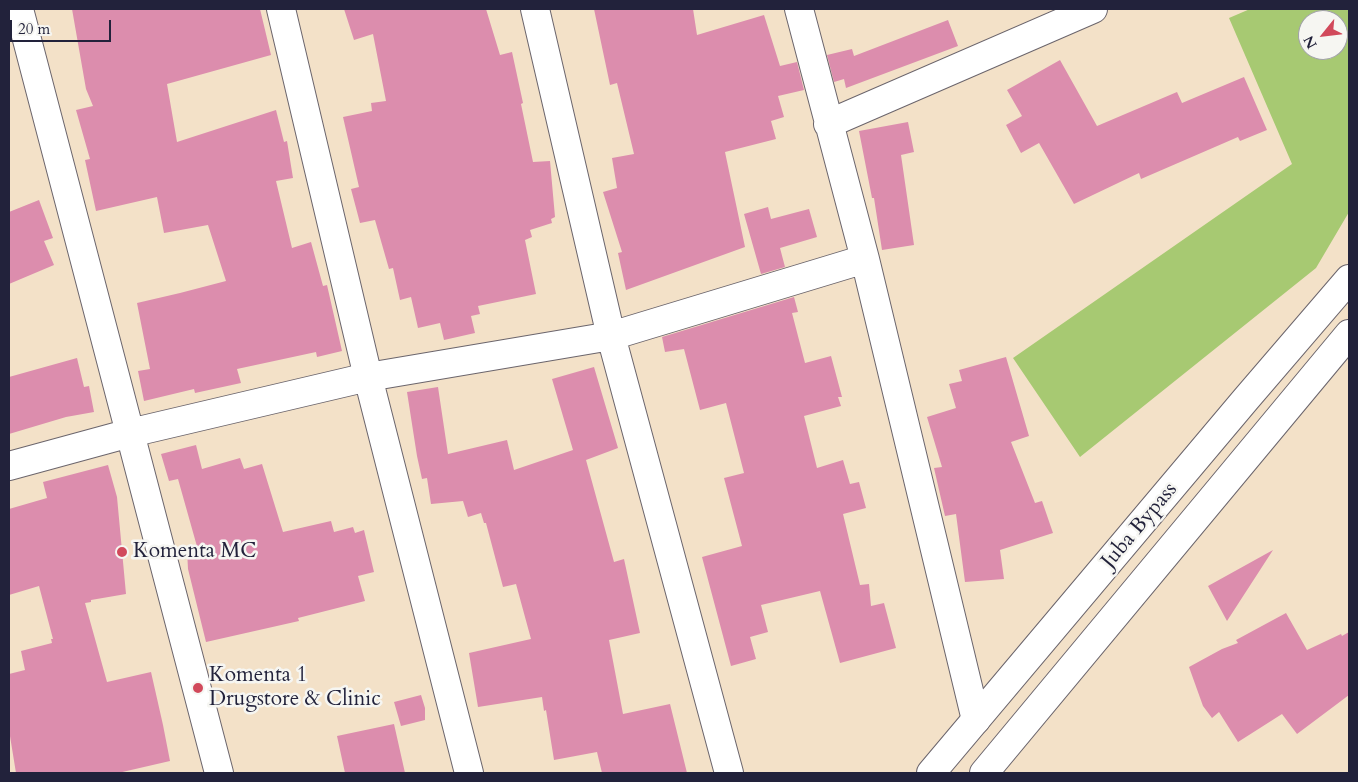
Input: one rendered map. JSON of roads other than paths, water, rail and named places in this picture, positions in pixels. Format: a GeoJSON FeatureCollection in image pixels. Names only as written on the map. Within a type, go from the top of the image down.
{"type":"FeatureCollection","features":[{"type":"Feature","properties":{"kind":"street"},"geometry":{"type":"LineString","coordinates":[[19,9],[219,773]]}},
{"type":"Feature","properties":{"kind":"street"},"geometry":{"type":"LineString","coordinates":[[281,9],[368,376],[469,773]]}},
{"type":"Feature","properties":{"kind":"street"},"geometry":{"type":"LineString","coordinates":[[535,9],[611,336],[729,773]]}},
{"type":"Feature","properties":{"kind":"street"},"geometry":{"type":"LineString","coordinates":[[799,9],[865,260],[976,720]]}},
{"type":"Feature","properties":{"kind":"street"},"geometry":{"type":"LineString","coordinates":[[828,124],[1093,9]]}},
{"type":"Feature","properties":{"kind":"street"},"geometry":{"type":"LineString","coordinates":[[9,466],[130,433],[368,376],[611,336],[865,260]]}},
{"type":"Feature","properties":{"kind":"street","name":"Juba Bypass"},"geometry":{"type":"LineString","coordinates":[[932,773],[1349,279]]}},
{"type":"Feature","properties":{"kind":"street","name":"Juba Bypass"},"geometry":{"type":"LineString","coordinates":[[984,773],[1349,334]]}},
{"type":"Feature","properties":{"kind":"place","name":"Komenta MC"},"geometry":{"type":"Point","coordinates":[122,552]}},
{"type":"Feature","properties":{"kind":"place","name":"Komenta 1 Drugstore & Clinic"},"geometry":{"type":"Point","coordinates":[198,688]}}]}
